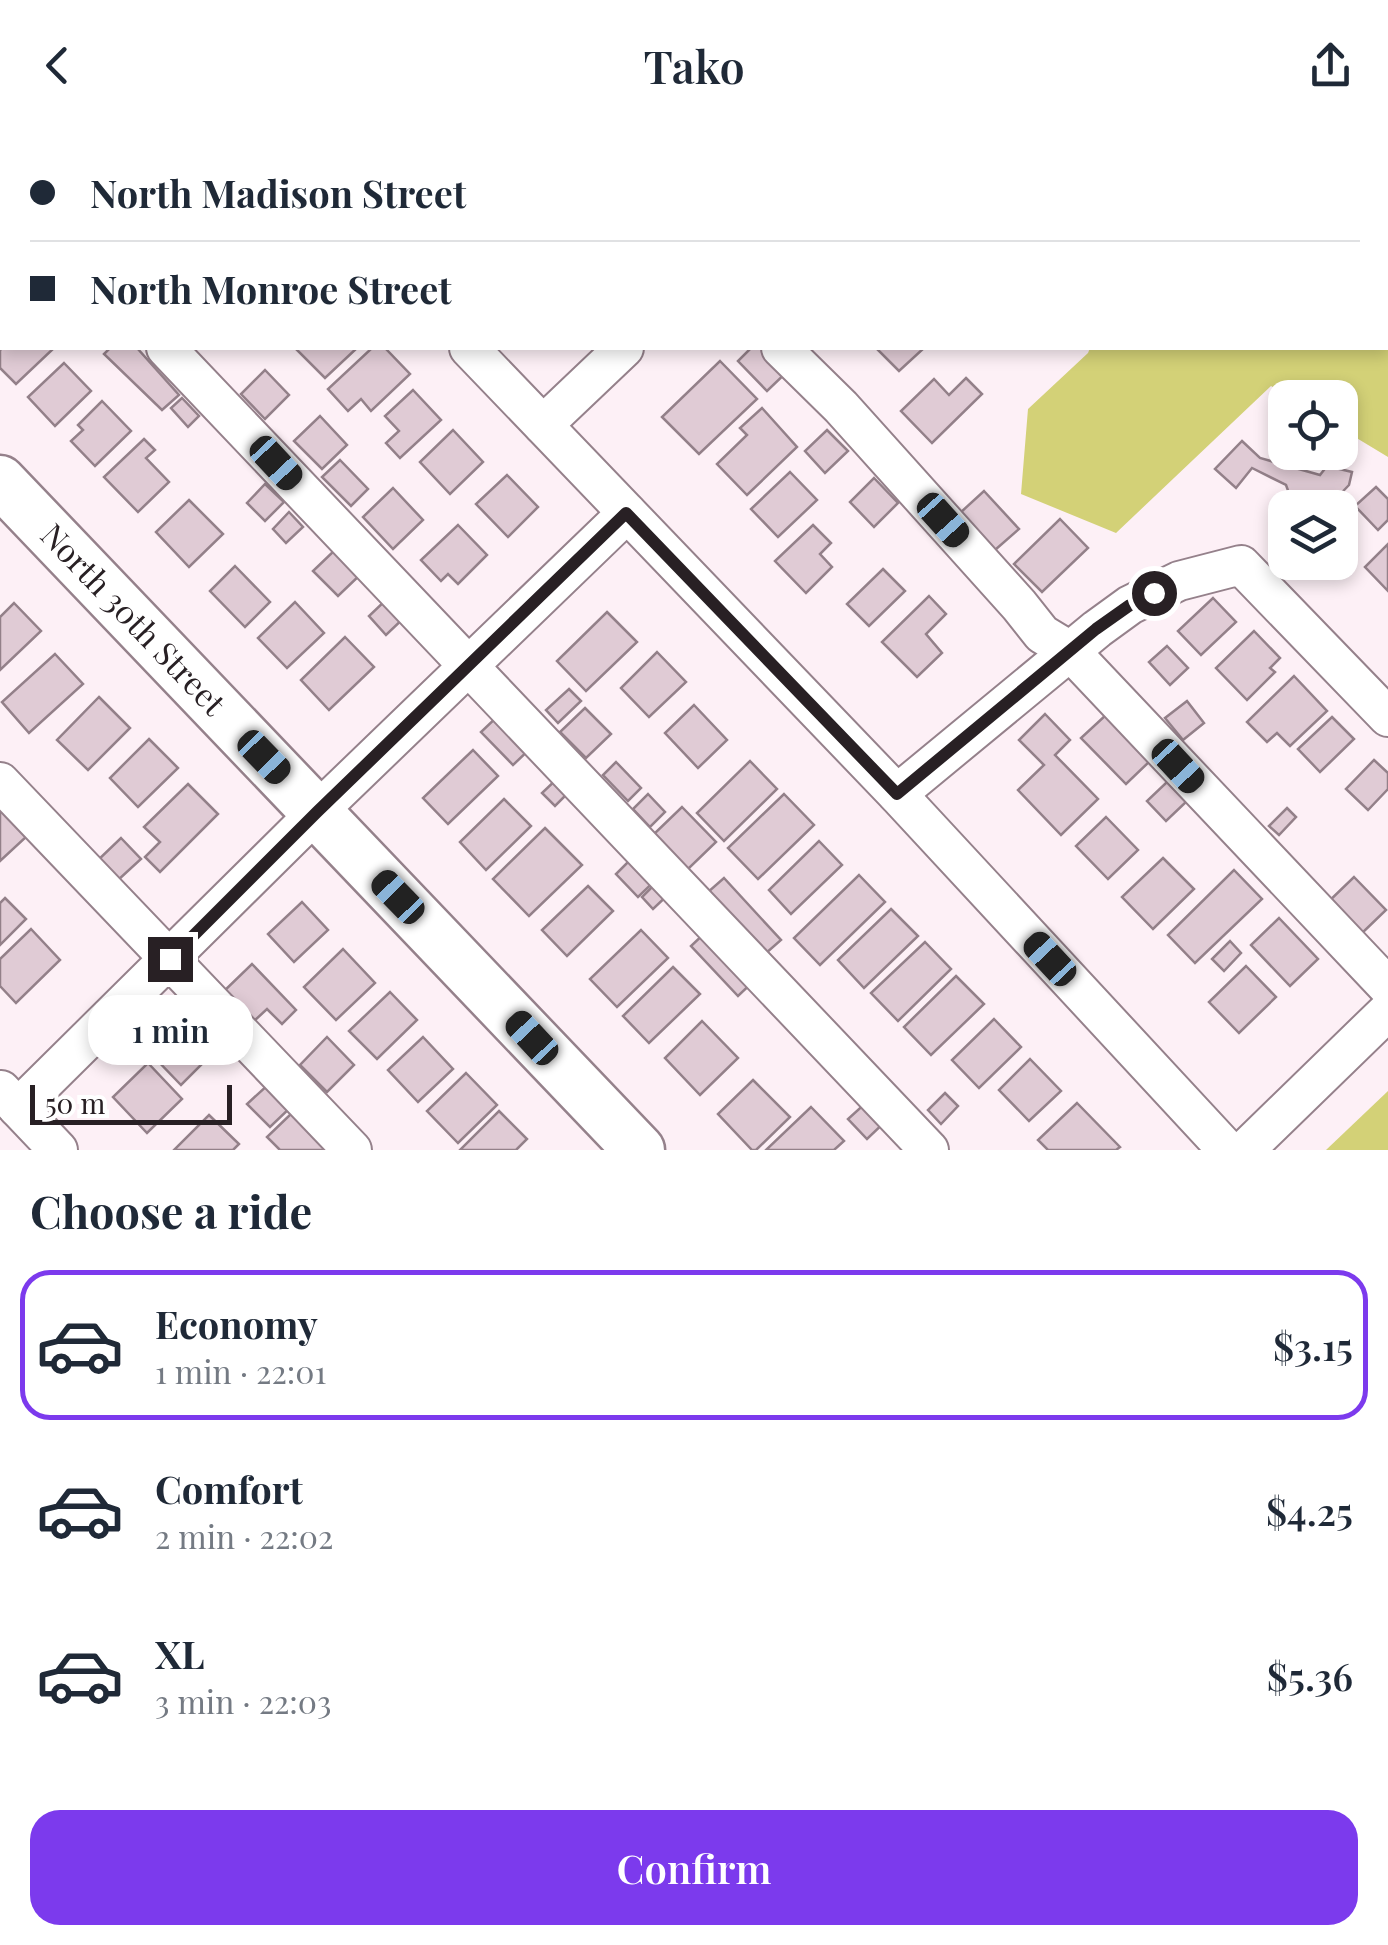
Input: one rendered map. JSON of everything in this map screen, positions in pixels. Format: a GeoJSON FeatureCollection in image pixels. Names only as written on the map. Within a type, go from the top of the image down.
{"type":"FeatureCollection","features":[{"type":"Feature","properties":{"kind":"main road","name":"North 30th Street"},"geometry":{"type":"LineString","coordinates":[[0,480],[639,1150]]}},
{"type":"Feature","properties":{"kind":"street"},"geometry":{"type":"LineString","coordinates":[[168,350],[928,1150]]}},
{"type":"Feature","properties":{"kind":"street"},"geometry":{"type":"LineString","coordinates":[[472,350],[897,794],[1226,1150]]}},
{"type":"Feature","properties":{"kind":"street"},"geometry":{"type":"LineString","coordinates":[[542,425],[622,350]]}},
{"type":"Feature","properties":{"kind":"street"},"geometry":{"type":"LineString","coordinates":[[783,350],[842,407],[1042,634],[1070,651],[1388,987]]}},
{"type":"Feature","properties":{"kind":"street"},"geometry":{"type":"LineString","coordinates":[[58,1150],[9,1099],[170,959],[626,513]]}},
{"type":"Feature","properties":{"kind":"street"},"geometry":{"type":"LineString","coordinates":[[897,794],[1130,605],[1180,581],[1241,565],[1388,717]]}},
{"type":"Feature","properties":{"kind":"street"},"geometry":{"type":"LineString","coordinates":[[0,782],[352,1150]]}},
{"type":"Feature","properties":{"kind":"street"},"geometry":{"type":"LineString","coordinates":[[1245,1150],[1388,1011]]}},
{"type":"Feature","properties":{"kind":"shaded area"},"geometry":{"type":"Polygon","coordinates":[[[1089,350],[1388,350],[1388,457],[1358,439],[1358,380],[1268,380],[1268,389],[1116,533],[1021,494],[1028,409],[1089,350]]]}},
{"type":"Feature","properties":{"kind":"shaded area"},"geometry":{"type":"Polygon","coordinates":[[[1388,1091],[1388,1150],[1326,1150],[1388,1091]]]}},
{"type":"Feature","properties":{"kind":"building"},"geometry":{"type":"Polygon","coordinates":[[[0,350],[52,350],[16,384],[0,368],[0,350]]]}},
{"type":"Feature","properties":{"kind":"building"},"geometry":{"type":"Polygon","coordinates":[[[108,350],[139,350],[179,395],[162,410],[104,354],[108,350]]]}},
{"type":"Feature","properties":{"kind":"building"},"geometry":{"type":"Polygon","coordinates":[[[297,350],[355,350],[325,378],[297,350]]]}},
{"type":"Feature","properties":{"kind":"building"},"geometry":{"type":"Polygon","coordinates":[[[370,350],[387,350],[410,374],[371,411],[361,399],[348,411],[328,389],[370,350]]]}},
{"type":"Feature","properties":{"kind":"building"},"geometry":{"type":"Polygon","coordinates":[[[749,350],[773,350],[791,368],[767,391],[738,361],[749,350]]]}},
{"type":"Feature","properties":{"kind":"building"},"geometry":{"type":"Polygon","coordinates":[[[878,350],[922,350],[899,371],[878,350]]]}},
{"type":"Feature","properties":{"kind":"building"},"geometry":{"type":"Polygon","coordinates":[[[720,361],[757,399],[699,454],[662,417],[720,361]]]}},
{"type":"Feature","properties":{"kind":"building"},"geometry":{"type":"Polygon","coordinates":[[[64,363],[91,391],[55,426],[28,397],[64,363]]]}},
{"type":"Feature","properties":{"kind":"building"},"geometry":{"type":"Polygon","coordinates":[[[265,370],[289,395],[265,419],[241,394],[265,370]]]}},
{"type":"Feature","properties":{"kind":"building"},"geometry":{"type":"Polygon","coordinates":[[[966,378],[982,394],[932,443],[901,411],[934,379],[949,395],[966,378]]]}},
{"type":"Feature","properties":{"kind":"building"},"geometry":{"type":"Polygon","coordinates":[[[413,390],[441,420],[400,458],[386,443],[399,431],[385,416],[413,390]]]}},
{"type":"Feature","properties":{"kind":"building"},"geometry":{"type":"Polygon","coordinates":[[[182,398],[199,416],[188,427],[171,408],[182,398]]]}},
{"type":"Feature","properties":{"kind":"building"},"geometry":{"type":"Polygon","coordinates":[[[102,401],[131,431],[95,466],[71,441],[83,430],[78,425],[102,401]]]}},
{"type":"Feature","properties":{"kind":"building"},"geometry":{"type":"Polygon","coordinates":[[[762,408],[797,447],[747,495],[717,464],[747,435],[740,428],[762,408]]]}},
{"type":"Feature","properties":{"kind":"building"},"geometry":{"type":"Polygon","coordinates":[[[320,416],[347,445],[322,469],[294,441],[320,416]]]}},
{"type":"Feature","properties":{"kind":"building"},"geometry":{"type":"Polygon","coordinates":[[[453,430],[483,462],[450,494],[420,462],[453,430]]]}},
{"type":"Feature","properties":{"kind":"building"},"geometry":{"type":"Polygon","coordinates":[[[827,430],[848,451],[825,473],[805,451],[827,430]]]}},
{"type":"Feature","properties":{"kind":"building"},"geometry":{"type":"Polygon","coordinates":[[[144,439],[155,450],[146,458],[169,482],[138,512],[104,477],[144,439]]]}},
{"type":"Feature","properties":{"kind":"building"},"geometry":{"type":"Polygon","coordinates":[[[1242,441],[1268,460],[1268,470],[1302,470],[1320,475],[1324,470],[1352,472],[1344,490],[1288,490],[1286,485],[1252,468],[1236,488],[1215,469],[1242,441]]]}},
{"type":"Feature","properties":{"kind":"building"},"geometry":{"type":"Polygon","coordinates":[[[340,460],[368,489],[351,506],[322,477],[340,460]]]}},
{"type":"Feature","properties":{"kind":"building"},"geometry":{"type":"Polygon","coordinates":[[[790,472],[817,500],[778,537],[751,509],[790,472]]]}},
{"type":"Feature","properties":{"kind":"building"},"geometry":{"type":"Polygon","coordinates":[[[507,475],[538,507],[508,537],[476,504],[507,475]]]}},
{"type":"Feature","properties":{"kind":"building"},"geometry":{"type":"Polygon","coordinates":[[[874,478],[898,503],[874,527],[850,502],[874,478]]]}},
{"type":"Feature","properties":{"kind":"building"},"geometry":{"type":"Polygon","coordinates":[[[265,484],[284,502],[265,521],[247,503],[265,484]]]}},
{"type":"Feature","properties":{"kind":"building"},"geometry":{"type":"Polygon","coordinates":[[[1376,487],[1388,499],[1388,520],[1378,530],[1358,509],[1358,503],[1376,487]]]}},
{"type":"Feature","properties":{"kind":"building"},"geometry":{"type":"Polygon","coordinates":[[[393,488],[423,520],[393,549],[363,517],[393,488]]]}},
{"type":"Feature","properties":{"kind":"building"},"geometry":{"type":"Polygon","coordinates":[[[984,491],[1019,529],[995,550],[960,513],[984,491]]]}},
{"type":"Feature","properties":{"kind":"building"},"geometry":{"type":"Polygon","coordinates":[[[189,500],[223,534],[189,567],[156,532],[189,500]]]}},
{"type":"Feature","properties":{"kind":"building"},"geometry":{"type":"Polygon","coordinates":[[[289,512],[303,527],[286,543],[273,529],[289,512]]]}},
{"type":"Feature","properties":{"kind":"building"},"geometry":{"type":"Polygon","coordinates":[[[1060,519],[1088,548],[1042,592],[1014,564],[1060,519]]]}},
{"type":"Feature","properties":{"kind":"building"},"geometry":{"type":"Polygon","coordinates":[[[458,525],[487,555],[458,584],[448,574],[441,581],[421,560],[458,525]]]}},
{"type":"Feature","properties":{"kind":"building"},"geometry":{"type":"Polygon","coordinates":[[[813,525],[831,543],[820,554],[832,567],[806,593],[775,561],[813,525]]]}},
{"type":"Feature","properties":{"kind":"building"},"geometry":{"type":"Polygon","coordinates":[[[1388,544],[1388,591],[1365,567],[1388,544]]]}},
{"type":"Feature","properties":{"kind":"building"},"geometry":{"type":"Polygon","coordinates":[[[337,548],[362,573],[338,596],[313,571],[337,548]]]}},
{"type":"Feature","properties":{"kind":"building"},"geometry":{"type":"Polygon","coordinates":[[[235,566],[270,602],[245,627],[210,591],[235,566]]]}},
{"type":"Feature","properties":{"kind":"building"},"geometry":{"type":"Polygon","coordinates":[[[883,569],[905,591],[869,626],[847,604],[883,569]]]}},
{"type":"Feature","properties":{"kind":"building"},"geometry":{"type":"Polygon","coordinates":[[[929,596],[946,614],[926,634],[942,653],[917,677],[882,642],[929,596]]]}},
{"type":"Feature","properties":{"kind":"building"},"geometry":{"type":"Polygon","coordinates":[[[389,597],[407,615],[386,635],[369,616],[389,597]]]}},
{"type":"Feature","properties":{"kind":"building"},"geometry":{"type":"Polygon","coordinates":[[[1213,598],[1236,622],[1201,655],[1178,631],[1213,598]]]}},
{"type":"Feature","properties":{"kind":"building"},"geometry":{"type":"Polygon","coordinates":[[[295,602],[324,633],[287,668],[258,638],[295,602]]]}},
{"type":"Feature","properties":{"kind":"building"},"geometry":{"type":"Polygon","coordinates":[[[14,603],[41,631],[0,670],[0,617],[14,603]]]}},
{"type":"Feature","properties":{"kind":"building"},"geometry":{"type":"Polygon","coordinates":[[[607,612],[637,642],[586,691],[557,661],[607,612]]]}},
{"type":"Feature","properties":{"kind":"building"},"geometry":{"type":"Polygon","coordinates":[[[1254,631],[1280,658],[1270,668],[1275,672],[1247,700],[1216,668],[1254,631]]]}},
{"type":"Feature","properties":{"kind":"building"},"geometry":{"type":"Polygon","coordinates":[[[345,637],[374,667],[329,710],[301,680],[345,637]]]}},
{"type":"Feature","properties":{"kind":"building"},"geometry":{"type":"Polygon","coordinates":[[[1167,646],[1188,668],[1170,685],[1149,662],[1167,646]]]}},
{"type":"Feature","properties":{"kind":"building"},"geometry":{"type":"Polygon","coordinates":[[[657,652],[686,682],[649,717],[621,688],[657,652]]]}},
{"type":"Feature","properties":{"kind":"building"},"geometry":{"type":"Polygon","coordinates":[[[55,654],[83,684],[29,733],[2,702],[55,654]]]}},
{"type":"Feature","properties":{"kind":"building"},"geometry":{"type":"Polygon","coordinates":[[[1294,676],[1327,711],[1290,746],[1277,733],[1267,742],[1247,722],[1294,676]]]}},
{"type":"Feature","properties":{"kind":"building"},"geometry":{"type":"Polygon","coordinates":[[[569,689],[581,701],[558,723],[546,710],[569,689]]]}},
{"type":"Feature","properties":{"kind":"building"},"geometry":{"type":"Polygon","coordinates":[[[99,697],[130,728],[88,770],[57,740],[99,697]]]}},
{"type":"Feature","properties":{"kind":"building"},"geometry":{"type":"Polygon","coordinates":[[[1187,701],[1204,723],[1183,740],[1165,718],[1187,701]]]}},
{"type":"Feature","properties":{"kind":"building"},"geometry":{"type":"Polygon","coordinates":[[[694,705],[727,740],[698,768],[665,733],[694,705]]]}},
{"type":"Feature","properties":{"kind":"building"},"geometry":{"type":"Polygon","coordinates":[[[585,708],[611,734],[586,758],[560,732],[585,708]]]}},
{"type":"Feature","properties":{"kind":"building"},"geometry":{"type":"Polygon","coordinates":[[[501,713],[533,746],[513,765],[481,732],[501,713]]]}},
{"type":"Feature","properties":{"kind":"building"},"geometry":{"type":"Polygon","coordinates":[[[1045,714],[1070,740],[1055,755],[1098,799],[1061,835],[1018,790],[1044,765],[1019,740],[1045,714]]]}},
{"type":"Feature","properties":{"kind":"building"},"geometry":{"type":"Polygon","coordinates":[[[1107,714],[1151,760],[1126,784],[1081,738],[1107,714]]]}},
{"type":"Feature","properties":{"kind":"building"},"geometry":{"type":"Polygon","coordinates":[[[1332,717],[1354,739],[1320,772],[1298,749],[1332,717]]]}},
{"type":"Feature","properties":{"kind":"building"},"geometry":{"type":"Polygon","coordinates":[[[149,739],[178,768],[138,807],[110,778],[149,739]]]}},
{"type":"Feature","properties":{"kind":"building"},"geometry":{"type":"Polygon","coordinates":[[[473,750],[498,776],[448,824],[423,798],[473,750]]]}},
{"type":"Feature","properties":{"kind":"building"},"geometry":{"type":"Polygon","coordinates":[[[1374,760],[1388,773],[1388,789],[1368,810],[1346,789],[1374,760]]]}},
{"type":"Feature","properties":{"kind":"building"},"geometry":{"type":"Polygon","coordinates":[[[750,761],[777,789],[724,841],[697,813],[750,761]]]}},
{"type":"Feature","properties":{"kind":"building"},"geometry":{"type":"Polygon","coordinates":[[[616,762],[641,788],[628,801],[603,775],[616,762]]]}},
{"type":"Feature","properties":{"kind":"building"},"geometry":{"type":"Polygon","coordinates":[[[561,775],[574,787],[555,806],[542,793],[561,775]]]}},
{"type":"Feature","properties":{"kind":"building"},"geometry":{"type":"Polygon","coordinates":[[[1167,782],[1186,802],[1166,821],[1147,801],[1167,782]]]}},
{"type":"Feature","properties":{"kind":"building"},"geometry":{"type":"Polygon","coordinates":[[[188,784],[218,814],[160,872],[145,857],[160,842],[144,827],[188,784]]]}},
{"type":"Feature","properties":{"kind":"building"},"geometry":{"type":"Polygon","coordinates":[[[648,794],[665,812],[650,827],[633,809],[648,794]]]}},
{"type":"Feature","properties":{"kind":"building"},"geometry":{"type":"Polygon","coordinates":[[[784,794],[814,825],[758,879],[728,848],[784,794]]]}},
{"type":"Feature","properties":{"kind":"building"},"geometry":{"type":"Polygon","coordinates":[[[504,799],[531,826],[486,870],[460,842],[504,799]]]}},
{"type":"Feature","properties":{"kind":"building"},"geometry":{"type":"Polygon","coordinates":[[[682,807],[716,842],[688,869],[654,834],[682,807]]]}},
{"type":"Feature","properties":{"kind":"building"},"geometry":{"type":"Polygon","coordinates":[[[1287,808],[1296,817],[1279,835],[1269,826],[1287,808]]]}},
{"type":"Feature","properties":{"kind":"building"},"geometry":{"type":"Polygon","coordinates":[[[0,811],[26,837],[0,861],[0,811]]]}},
{"type":"Feature","properties":{"kind":"building"},"geometry":{"type":"Polygon","coordinates":[[[1106,817],[1138,850],[1108,879],[1076,846],[1106,817]]]}},
{"type":"Feature","properties":{"kind":"building"},"geometry":{"type":"Polygon","coordinates":[[[545,828],[582,865],[529,916],[493,879],[545,828]]]}},
{"type":"Feature","properties":{"kind":"building"},"geometry":{"type":"Polygon","coordinates":[[[121,838],[141,859],[117,881],[97,861],[121,838]]]}},
{"type":"Feature","properties":{"kind":"building"},"geometry":{"type":"Polygon","coordinates":[[[819,841],[842,865],[791,914],[769,890],[819,841]]]}},
{"type":"Feature","properties":{"kind":"building"},"geometry":{"type":"Polygon","coordinates":[[[638,852],[661,875],[638,897],[616,874],[638,852]]]}},
{"type":"Feature","properties":{"kind":"building"},"geometry":{"type":"Polygon","coordinates":[[[1163,858],[1194,889],[1153,929],[1122,897],[1163,858]]]}},
{"type":"Feature","properties":{"kind":"building"},"geometry":{"type":"Polygon","coordinates":[[[1234,870],[1262,899],[1195,963],[1168,935],[1234,870]]]}},
{"type":"Feature","properties":{"kind":"building"},"geometry":{"type":"Polygon","coordinates":[[[859,875],[885,902],[820,965],[794,938],[859,875]]]}},
{"type":"Feature","properties":{"kind":"building"},"geometry":{"type":"Polygon","coordinates":[[[1354,877],[1386,910],[1358,937],[1326,904],[1354,877]]]}},
{"type":"Feature","properties":{"kind":"building"},"geometry":{"type":"Polygon","coordinates":[[[724,878],[781,940],[765,954],[708,892],[724,878]]]}},
{"type":"Feature","properties":{"kind":"building"},"geometry":{"type":"Polygon","coordinates":[[[659,880],[671,892],[653,909],[642,897],[659,880]]]}},
{"type":"Feature","properties":{"kind":"building"},"geometry":{"type":"Polygon","coordinates":[[[588,886],[613,911],[567,956],[542,930],[588,886]]]}},
{"type":"Feature","properties":{"kind":"building"},"geometry":{"type":"Polygon","coordinates":[[[5,898],[26,919],[0,945],[0,903],[5,898]]]}},
{"type":"Feature","properties":{"kind":"building"},"geometry":{"type":"Polygon","coordinates":[[[302,902],[328,930],[294,962],[268,934],[302,902]]]}},
{"type":"Feature","properties":{"kind":"building"},"geometry":{"type":"Polygon","coordinates":[[[891,909],[918,936],[864,988],[838,960],[891,909]]]}},
{"type":"Feature","properties":{"kind":"building"},"geometry":{"type":"Polygon","coordinates":[[[1279,918],[1318,959],[1290,986],[1251,945],[1279,918]]]}},
{"type":"Feature","properties":{"kind":"building"},"geometry":{"type":"Polygon","coordinates":[[[710,928],[757,978],[738,996],[691,946],[710,928]]]}},
{"type":"Feature","properties":{"kind":"building"},"geometry":{"type":"Polygon","coordinates":[[[31,929],[60,960],[16,1003],[0,986],[0,959],[31,929]]]}},
{"type":"Feature","properties":{"kind":"building"},"geometry":{"type":"Polygon","coordinates":[[[641,930],[668,958],[617,1007],[590,979],[641,930]]]}},
{"type":"Feature","properties":{"kind":"building"},"geometry":{"type":"Polygon","coordinates":[[[1230,941],[1241,953],[1224,971],[1212,959],[1230,941]]]}},
{"type":"Feature","properties":{"kind":"building"},"geometry":{"type":"Polygon","coordinates":[[[925,942],[951,969],[898,1021],[871,993],[925,942]]]}},
{"type":"Feature","properties":{"kind":"building"},"geometry":{"type":"Polygon","coordinates":[[[343,949],[375,983],[336,1020],[304,987],[343,949]]]}},
{"type":"Feature","properties":{"kind":"building"},"geometry":{"type":"Polygon","coordinates":[[[252,964],[296,1010],[282,1024],[267,1009],[253,1022],[223,992],[252,964]]]}},
{"type":"Feature","properties":{"kind":"building"},"geometry":{"type":"Polygon","coordinates":[[[1246,966],[1276,997],[1239,1033],[1209,1002],[1246,966]]]}},
{"type":"Feature","properties":{"kind":"building"},"geometry":{"type":"Polygon","coordinates":[[[673,967],[700,994],[649,1043],[623,1016],[673,967]]]}},
{"type":"Feature","properties":{"kind":"building"},"geometry":{"type":"Polygon","coordinates":[[[956,976],[984,1004],[931,1055],[904,1027],[956,976]]]}},
{"type":"Feature","properties":{"kind":"building"},"geometry":{"type":"Polygon","coordinates":[[[390,992],[417,1020],[377,1059],[349,1031],[390,992]]]}},
{"type":"Feature","properties":{"kind":"building"},"geometry":{"type":"Polygon","coordinates":[[[198,1018],[223,1043],[181,1085],[156,1059],[198,1018]]]}},
{"type":"Feature","properties":{"kind":"building"},"geometry":{"type":"Polygon","coordinates":[[[994,1019],[1021,1047],[979,1088],[952,1060],[994,1019]]]}},
{"type":"Feature","properties":{"kind":"building"},"geometry":{"type":"Polygon","coordinates":[[[702,1021],[738,1058],[700,1095],[665,1058],[702,1021]]]}},
{"type":"Feature","properties":{"kind":"building"},"geometry":{"type":"Polygon","coordinates":[[[327,1037],[354,1065],[327,1092],[300,1065],[327,1037]]]}},
{"type":"Feature","properties":{"kind":"building"},"geometry":{"type":"Polygon","coordinates":[[[423,1037],[453,1069],[418,1102],[388,1070],[423,1037]]]}},
{"type":"Feature","properties":{"kind":"building"},"geometry":{"type":"Polygon","coordinates":[[[1030,1059],[1061,1091],[1029,1121],[999,1090],[1030,1059]]]}},
{"type":"Feature","properties":{"kind":"building"},"geometry":{"type":"Polygon","coordinates":[[[148,1063],[182,1099],[147,1133],[113,1097],[148,1063]]]}},
{"type":"Feature","properties":{"kind":"building"},"geometry":{"type":"Polygon","coordinates":[[[466,1073],[497,1105],[458,1143],[427,1111],[466,1073]]]}},
{"type":"Feature","properties":{"kind":"building"},"geometry":{"type":"Polygon","coordinates":[[[753,1080],[790,1117],[756,1150],[718,1114],[753,1080]]]}},
{"type":"Feature","properties":{"kind":"building"},"geometry":{"type":"Polygon","coordinates":[[[270,1083],[292,1106],[270,1127],[247,1104],[270,1083]]]}},
{"type":"Feature","properties":{"kind":"building"},"geometry":{"type":"Polygon","coordinates":[[[945,1093],[958,1106],[941,1124],[928,1110],[945,1093]]]}},
{"type":"Feature","properties":{"kind":"building"},"geometry":{"type":"Polygon","coordinates":[[[869,1100],[887,1120],[867,1139],[848,1119],[869,1100]]]}},
{"type":"Feature","properties":{"kind":"building"},"geometry":{"type":"Polygon","coordinates":[[[1077,1103],[1120,1147],[1048,1150],[1038,1140],[1077,1103]]]}},
{"type":"Feature","properties":{"kind":"building"},"geometry":{"type":"Polygon","coordinates":[[[811,1107],[844,1141],[834,1150],[766,1150],[811,1107]]]}},
{"type":"Feature","properties":{"kind":"building"},"geometry":{"type":"Polygon","coordinates":[[[294,1111],[331,1150],[280,1150],[267,1137],[294,1111]]]}},
{"type":"Feature","properties":{"kind":"building"},"geometry":{"type":"Polygon","coordinates":[[[499,1111],[527,1139],[516,1150],[460,1150],[499,1111]]]}},
{"type":"Feature","properties":{"kind":"building"},"geometry":{"type":"Polygon","coordinates":[[[209,1115],[239,1144],[233,1150],[174,1150],[209,1115]]]}},
{"type":"Feature","properties":{"kind":"route"},"geometry":{"type":"LineString","coordinates":[[170,959],[626,513],[897,794],[1096,629],[1154,593]]}}]}
